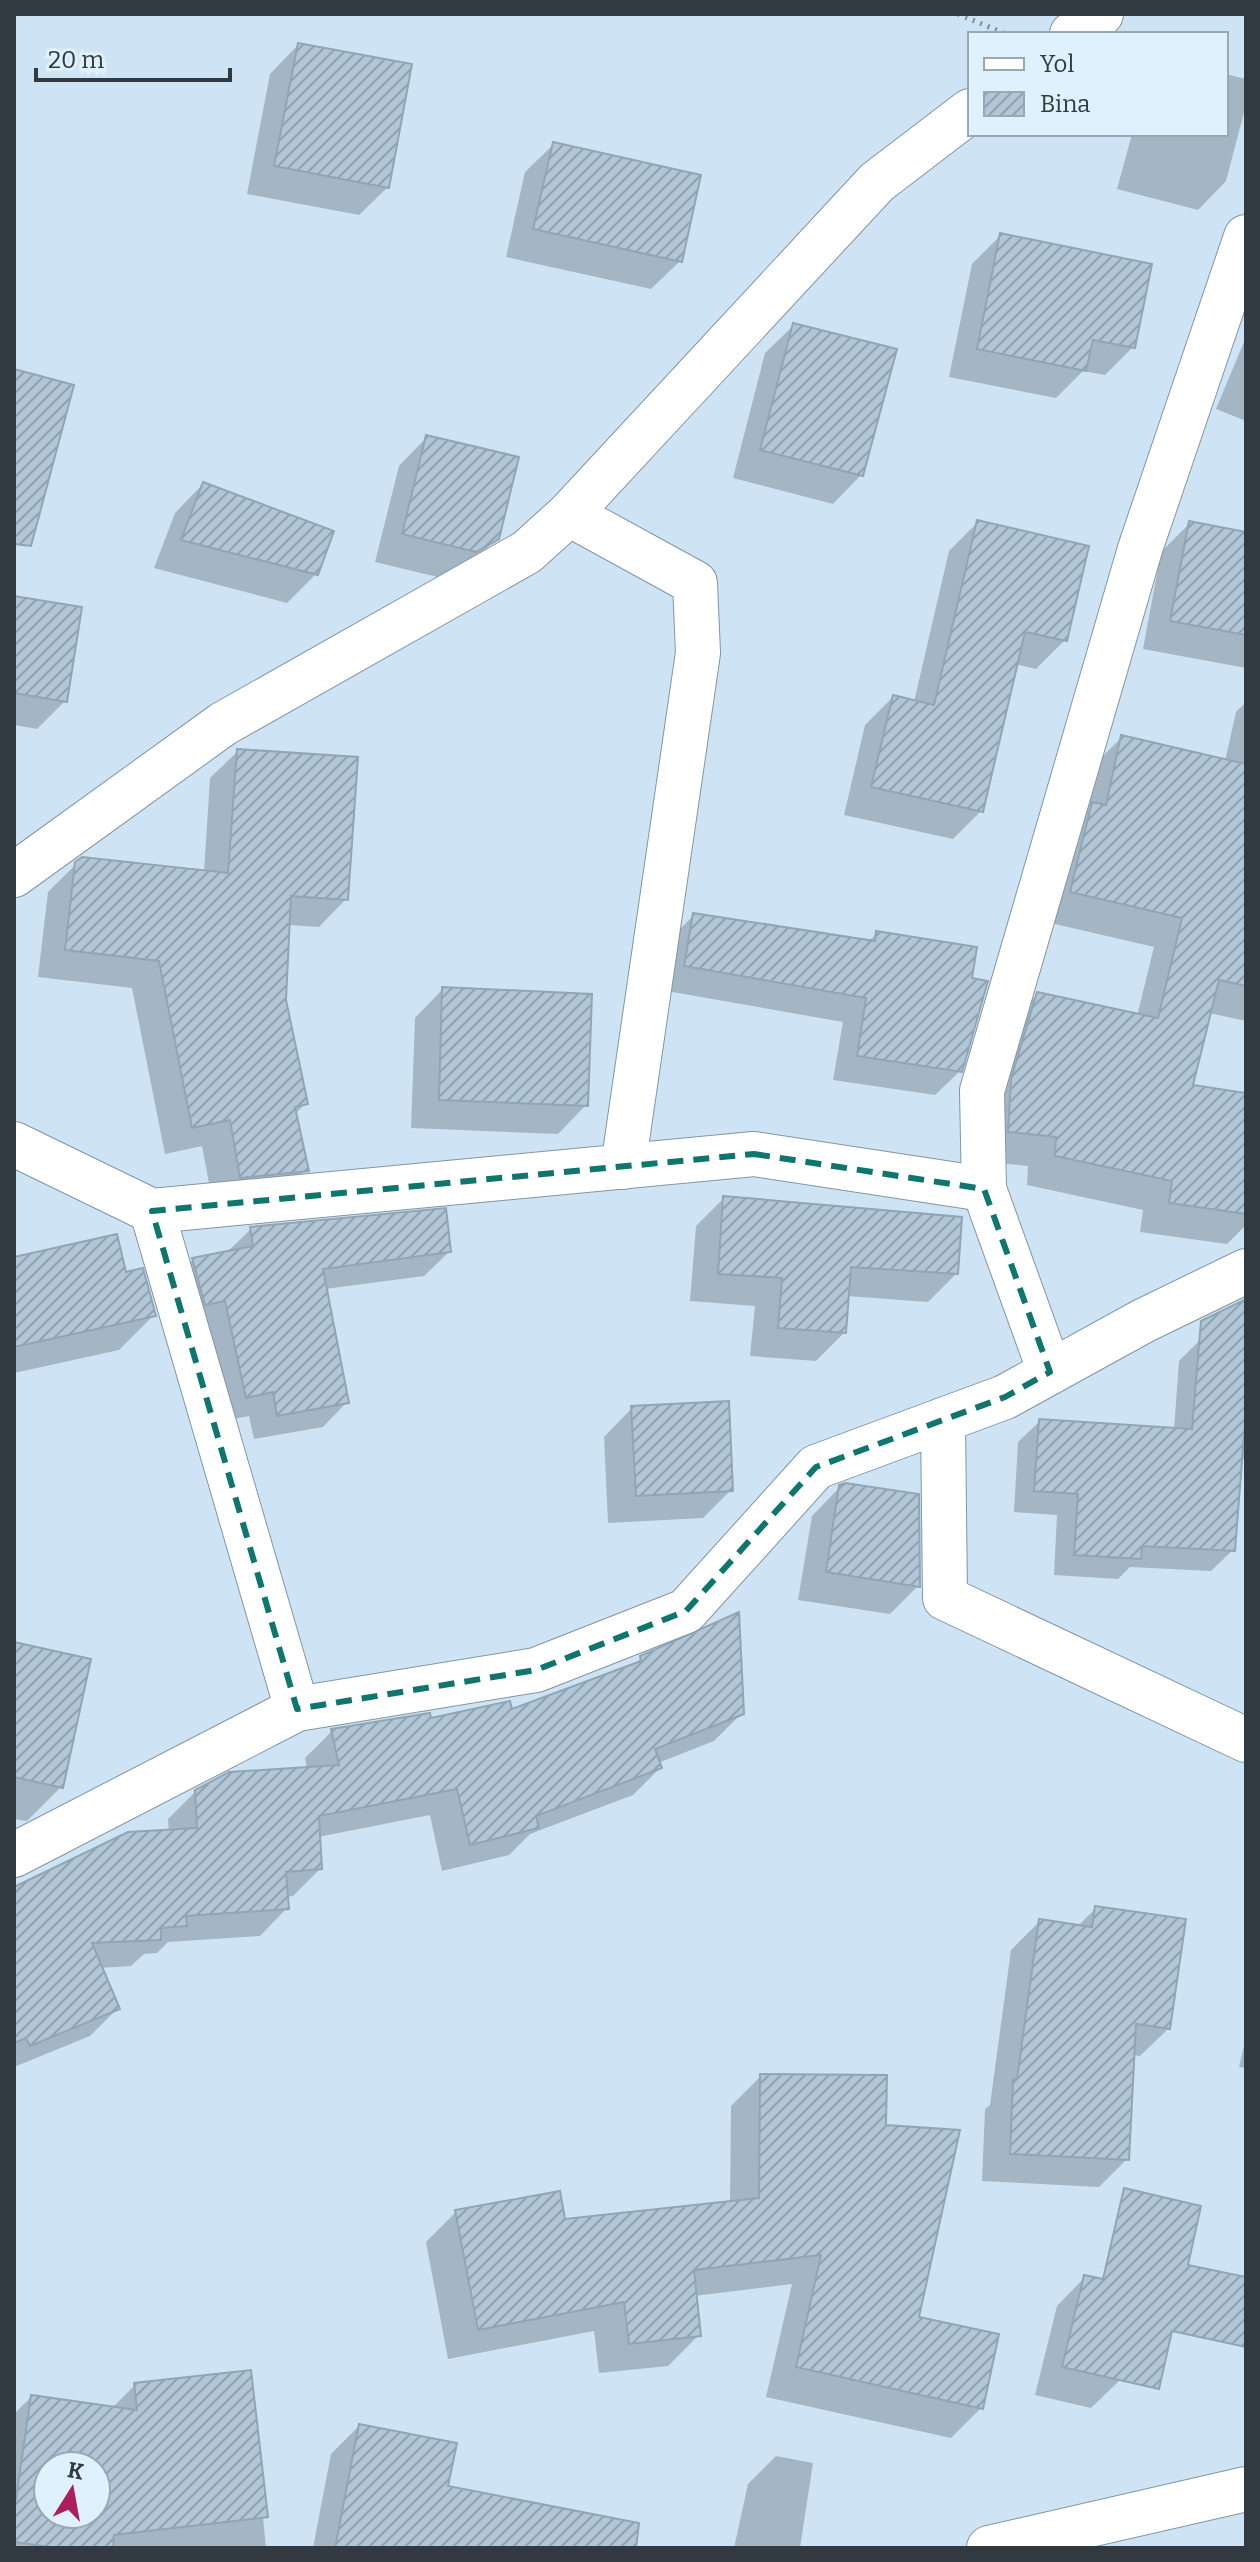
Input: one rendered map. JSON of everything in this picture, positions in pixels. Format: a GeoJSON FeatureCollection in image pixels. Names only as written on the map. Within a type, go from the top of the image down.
{"type":"FeatureCollection","features":[{"type":"Feature","properties":{"kind":"street"},"geometry":{"type":"LineString","coordinates":[[1075,32],[1101,14]]}},
{"type":"Feature","properties":{"kind":"street"},"geometry":{"type":"LineString","coordinates":[[14,875],[223,724],[527,552],[569,514],[877,182],[968,113]]}},
{"type":"Feature","properties":{"kind":"street"},"geometry":{"type":"LineString","coordinates":[[1050,1372],[984,1189],[982,1091],[1140,549],[1246,237]]}},
{"type":"Feature","properties":{"kind":"street"},"geometry":{"type":"LineString","coordinates":[[569,514],[695,583],[698,653],[623,1167]]}},
{"type":"Feature","properties":{"kind":"street"},"geometry":{"type":"LineString","coordinates":[[14,1144],[152,1211],[754,1154],[984,1189]]}},
{"type":"Feature","properties":{"kind":"street"},"geometry":{"type":"LineString","coordinates":[[152,1211],[297,1709]]}},
{"type":"Feature","properties":{"kind":"street"},"geometry":{"type":"LineString","coordinates":[[14,1855],[297,1709],[536,1670],[686,1611],[816,1467],[1005,1397],[1246,1271]]}},
{"type":"Feature","properties":{"kind":"street"},"geometry":{"type":"LineString","coordinates":[[943,1420],[945,1598],[1246,1740]]}},
{"type":"Feature","properties":{"kind":"street"},"geometry":{"type":"LineString","coordinates":[[989,2548],[1246,2489]]}},
{"type":"Feature","properties":{"kind":"path"},"geometry":{"type":"LineString","coordinates":[[958,14],[1001,32]]}},
{"type":"Feature","properties":{"kind":"highlighted area"},"geometry":{"type":"Polygon","coordinates":[[[754,1154],[984,1189],[1050,1372],[1005,1397],[816,1467],[686,1611],[536,1670],[297,1709],[152,1211],[754,1154]]]}},
{"type":"Feature","properties":{"kind":"building"},"geometry":{"type":"Polygon","coordinates":[[[298,43],[412,64],[389,188],[274,166],[298,43]]]}},
{"type":"Feature","properties":{"kind":"building"},"geometry":{"type":"Polygon","coordinates":[[[553,142],[701,175],[682,262],[533,229],[553,142]]]}},
{"type":"Feature","properties":{"kind":"building"},"geometry":{"type":"Polygon","coordinates":[[[1000,233],[1152,264],[1135,348],[1093,340],[1086,371],[977,349],[1000,233]]]}},
{"type":"Feature","properties":{"kind":"building"},"geometry":{"type":"Polygon","coordinates":[[[793,323],[897,349],[863,476],[760,450],[793,323]]]}},
{"type":"Feature","properties":{"kind":"building"},"geometry":{"type":"Polygon","coordinates":[[[14,369],[74,385],[31,546],[14,544],[14,369]]]}},
{"type":"Feature","properties":{"kind":"building"},"geometry":{"type":"Polygon","coordinates":[[[426,435],[519,457],[499,539],[476,552],[402,534],[426,435]]]}},
{"type":"Feature","properties":{"kind":"building"},"geometry":{"type":"Polygon","coordinates":[[[203,482],[334,531],[318,575],[181,540],[203,482]]]}},
{"type":"Feature","properties":{"kind":"building"},"geometry":{"type":"Polygon","coordinates":[[[977,520],[1089,546],[1067,641],[1025,632],[983,812],[871,787],[893,695],[934,705],[977,520]]]}},
{"type":"Feature","properties":{"kind":"building"},"geometry":{"type":"Polygon","coordinates":[[[1189,521],[1246,532],[1246,635],[1170,621],[1189,521]]]}},
{"type":"Feature","properties":{"kind":"building"},"geometry":{"type":"Polygon","coordinates":[[[14,596],[82,607],[67,702],[14,693],[14,596]]]}},
{"type":"Feature","properties":{"kind":"building"},"geometry":{"type":"Polygon","coordinates":[[[1121,735],[1246,764],[1246,986],[1219,980],[1193,1085],[1246,1093],[1246,1214],[1169,1203],[1172,1181],[1055,1156],[1056,1137],[1008,1132],[1011,1079],[1037,992],[1158,1018],[1182,918],[1070,892],[1092,802],[1106,805],[1121,735]]]}},
{"type":"Feature","properties":{"kind":"building"},"geometry":{"type":"Polygon","coordinates":[[[237,749],[358,757],[348,900],[291,896],[286,1000],[308,1104],[295,1107],[309,1171],[240,1178],[230,1120],[192,1128],[159,961],[65,950],[75,862],[82,857],[228,873],[237,749]]]}},
{"type":"Feature","properties":{"kind":"building"},"geometry":{"type":"Polygon","coordinates":[[[693,913],[875,941],[876,931],[977,947],[972,978],[988,981],[962,1072],[857,1056],[866,998],[684,966],[693,913]]]}},
{"type":"Feature","properties":{"kind":"building"},"geometry":{"type":"Polygon","coordinates":[[[442,987],[592,994],[588,1106],[439,1100],[442,987]]]}},
{"type":"Feature","properties":{"kind":"building"},"geometry":{"type":"Polygon","coordinates":[[[723,1196],[962,1217],[958,1274],[851,1267],[846,1333],[778,1328],[782,1278],[718,1274],[723,1196]]]}},
{"type":"Feature","properties":{"kind":"building"},"geometry":{"type":"Polygon","coordinates":[[[446,1208],[451,1252],[323,1269],[349,1403],[277,1416],[273,1392],[246,1398],[225,1301],[205,1305],[192,1258],[253,1246],[250,1227],[446,1208]]]}},
{"type":"Feature","properties":{"kind":"building"},"geometry":{"type":"Polygon","coordinates":[[[117,1234],[126,1272],[143,1268],[156,1316],[14,1347],[14,1257],[117,1234]]]}},
{"type":"Feature","properties":{"kind":"building"},"geometry":{"type":"Polygon","coordinates":[[[1246,1299],[1246,1409],[1235,1551],[1142,1546],[1141,1559],[1074,1555],[1078,1494],[1034,1491],[1039,1419],[1192,1429],[1201,1321],[1246,1299]]]}},
{"type":"Feature","properties":{"kind":"building"},"geometry":{"type":"Polygon","coordinates":[[[729,1401],[733,1491],[636,1496],[631,1406],[729,1401]]]}},
{"type":"Feature","properties":{"kind":"building"},"geometry":{"type":"Polygon","coordinates":[[[845,1483],[919,1494],[920,1587],[826,1572],[839,1485],[845,1483]]]}},
{"type":"Feature","properties":{"kind":"building"},"geometry":{"type":"Polygon","coordinates":[[[739,1612],[744,1714],[655,1749],[662,1768],[536,1816],[539,1828],[470,1845],[457,1789],[319,1816],[322,1869],[286,1872],[289,1909],[186,1916],[187,1926],[161,1928],[161,1940],[92,1943],[120,2009],[30,2046],[26,2038],[14,2043],[14,1887],[128,1832],[197,1828],[195,1790],[229,1772],[339,1765],[331,1729],[430,1713],[431,1718],[510,1701],[512,1709],[641,1661],[640,1656],[739,1612]]]}},
{"type":"Feature","properties":{"kind":"building"},"geometry":{"type":"Polygon","coordinates":[[[14,1642],[91,1659],[63,1788],[14,1777],[14,1642]]]}},
{"type":"Feature","properties":{"kind":"building"},"geometry":{"type":"Polygon","coordinates":[[[1095,1906],[1186,1919],[1170,2029],[1136,2024],[1129,2160],[1010,2154],[1013,2079],[1017,2079],[1039,1919],[1092,1927],[1095,1906]]]}},
{"type":"Feature","properties":{"kind":"building"},"geometry":{"type":"Polygon","coordinates":[[[760,2074],[887,2075],[886,2125],[960,2130],[919,2317],[999,2334],[983,2409],[796,2367],[821,2255],[694,2270],[701,2336],[629,2344],[624,2302],[478,2330],[455,2210],[560,2191],[565,2219],[759,2198],[760,2074]]]}},
{"type":"Feature","properties":{"kind":"building"},"geometry":{"type":"Polygon","coordinates":[[[1124,2188],[1201,2206],[1188,2265],[1246,2277],[1246,2347],[1172,2331],[1159,2389],[1062,2367],[1084,2275],[1103,2279],[1124,2188]]]}},
{"type":"Feature","properties":{"kind":"building"},"geometry":{"type":"Polygon","coordinates":[[[251,2370],[268,2517],[114,2535],[113,2548],[56,2548],[14,2542],[14,2513],[31,2395],[137,2410],[134,2383],[251,2370]]]}},
{"type":"Feature","properties":{"kind":"building"},"geometry":{"type":"Polygon","coordinates":[[[359,2424],[457,2443],[448,2486],[639,2523],[636,2548],[335,2548],[359,2424]]]}}]}
